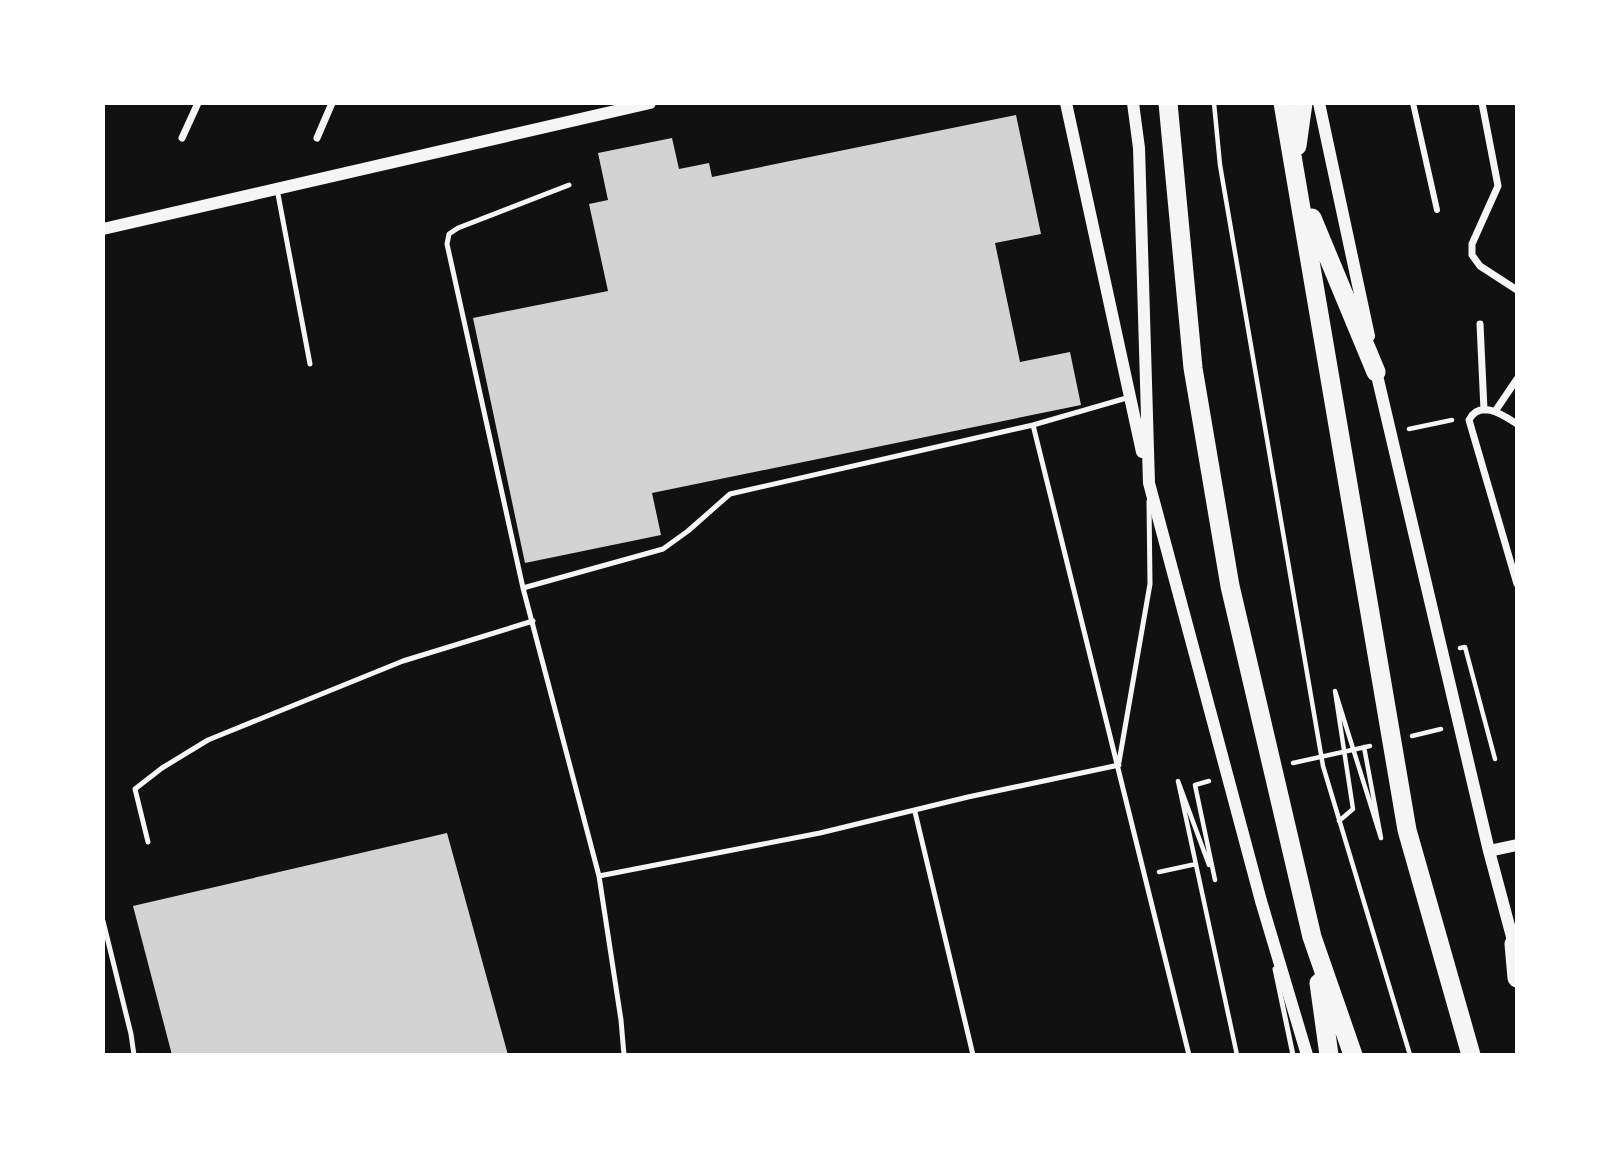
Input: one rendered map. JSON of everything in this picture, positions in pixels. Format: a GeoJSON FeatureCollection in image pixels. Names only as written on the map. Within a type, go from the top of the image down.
{"type":"FeatureCollection","features":[{"type":"Feature","properties":{"kind":"highway"},"geometry":{"type":"LineString","coordinates":[[1168,103],[1193,368],[1230,586],[1312,937],[1329,1055]]}},
{"type":"Feature","properties":{"kind":"highway"},"geometry":{"type":"LineString","coordinates":[[1283,103],[1407,830],[1471,1055]]}},
{"type":"Feature","properties":{"kind":"highway"},"geometry":{"type":"LineString","coordinates":[[1295,165],[1303,103]]}},
{"type":"Feature","properties":{"kind":"highway"},"geometry":{"type":"LineString","coordinates":[[1299,187],[1376,372]]}},
{"type":"Feature","properties":{"kind":"highway"},"geometry":{"type":"LineString","coordinates":[[1312,937],[1353,1055]]}},
{"type":"Feature","properties":{"kind":"highway"},"geometry":{"type":"LineString","coordinates":[[1516,950],[1517,978]]}},
{"type":"Feature","properties":{"kind":"street"},"geometry":{"type":"LineString","coordinates":[[182,138],[198,103]]}},
{"type":"Feature","properties":{"kind":"street"},"geometry":{"type":"LineString","coordinates":[[317,138],[332,103]]}},
{"type":"Feature","properties":{"kind":"street"},"geometry":{"type":"LineString","coordinates":[[103,229],[650,103]]}},
{"type":"Feature","properties":{"kind":"street"},"geometry":{"type":"LineString","coordinates":[[1066,103],[1149,483],[1261,901],[1307,1055]]}},
{"type":"Feature","properties":{"kind":"street"},"geometry":{"type":"LineString","coordinates":[[1133,103],[1139,148],[1149,483]]}},
{"type":"Feature","properties":{"kind":"street"},"geometry":{"type":"LineString","coordinates":[[1319,103],[1376,372],[1503,909],[1516,950]]}},
{"type":"Feature","properties":{"kind":"street"},"geometry":{"type":"LineString","coordinates":[[1413,103],[1437,211]]}},
{"type":"Feature","properties":{"kind":"street"},"geometry":{"type":"LineString","coordinates":[[1482,103],[1498,186],[1472,244],[1472,255],[1480,266],[1517,290]]}},
{"type":"Feature","properties":{"kind":"street"},"geometry":{"type":"LineString","coordinates":[[1480,324],[1483,410]]}},
{"type":"Feature","properties":{"kind":"street"},"geometry":{"type":"LineString","coordinates":[[1496,410],[1517,379]]}},
{"type":"Feature","properties":{"kind":"street"},"geometry":{"type":"LineString","coordinates":[[1517,424],[1496,410],[1483,410],[1470,416],[1469,420],[1517,584]]}},
{"type":"Feature","properties":{"kind":"street"},"geometry":{"type":"LineString","coordinates":[[1489,851],[1517,845]]}},
{"type":"Feature","properties":{"kind":"street"},"geometry":{"type":"LineString","coordinates":[[1503,909],[1517,906]]}},
{"type":"Feature","properties":{"kind":"lane"},"geometry":{"type":"LineString","coordinates":[[569,185],[458,228],[449,234],[447,244],[523,587],[599,876],[624,1055]]}},
{"type":"Feature","properties":{"kind":"lane"},"geometry":{"type":"LineString","coordinates":[[277,189],[310,364]]}},
{"type":"Feature","properties":{"kind":"lane"},"geometry":{"type":"LineString","coordinates":[[523,587],[663,549],[730,494],[1033,425],[1130,397]]}},
{"type":"Feature","properties":{"kind":"lane"},"geometry":{"type":"LineString","coordinates":[[1033,425],[1189,1055]]}},
{"type":"Feature","properties":{"kind":"lane"},"geometry":{"type":"LineString","coordinates":[[1119,765],[1150,584],[1149,483]]}},
{"type":"Feature","properties":{"kind":"lane"},"geometry":{"type":"LineString","coordinates":[[148,842],[135,789],[162,768],[208,740],[403,662],[533,621]]}},
{"type":"Feature","properties":{"kind":"lane"},"geometry":{"type":"LineString","coordinates":[[599,876],[820,833],[968,797],[1119,765]]}},
{"type":"Feature","properties":{"kind":"lane"},"geometry":{"type":"LineString","coordinates":[[915,812],[972,1055]]}},
{"type":"Feature","properties":{"kind":"lane"},"geometry":{"type":"LineString","coordinates":[[1261,901],[1293,1055]]}},
{"type":"Feature","properties":{"kind":"lane"},"geometry":{"type":"LineString","coordinates":[[103,921],[134,1055]]}},
{"type":"Feature","properties":{"kind":"path"},"geometry":{"type":"LineString","coordinates":[[1214,103],[1220,165],[1321,752],[1339,821],[1410,1055]]}},
{"type":"Feature","properties":{"kind":"path"},"geometry":{"type":"LineString","coordinates":[[1391,433],[1470,416]]}},
{"type":"Feature","properties":{"kind":"path"},"geometry":{"type":"LineString","coordinates":[[1339,821],[1353,809],[1335,691],[1381,838],[1364,747]]}},
{"type":"Feature","properties":{"kind":"path"},"geometry":{"type":"LineString","coordinates":[[1402,738],[1454,727]]}},
{"type":"Feature","properties":{"kind":"path"},"geometry":{"type":"LineString","coordinates":[[1286,764],[1377,744]]}},
{"type":"Feature","properties":{"kind":"path"},"geometry":{"type":"LineString","coordinates":[[1221,779],[1195,785],[1215,880],[1178,781],[1237,1055]]}},
{"type":"Feature","properties":{"kind":"path"},"geometry":{"type":"LineString","coordinates":[[1144,876],[1196,864]]}},
{"type":"Feature","properties":{"kind":"building"},"geometry":{"type":"Polygon","coordinates":[[[1016,115],[1041,234],[995,243],[1020,362],[1070,352],[1081,405],[652,493],[661,535],[525,563],[473,318],[608,291],[589,204],[608,200],[598,153],[672,138],[679,169],[709,163],[712,177],[1016,115]]]}},
{"type":"Feature","properties":{"kind":"building"},"geometry":{"type":"Polygon","coordinates":[[[447,833],[508,1055],[172,1055],[133,906],[447,833]]]}}]}
